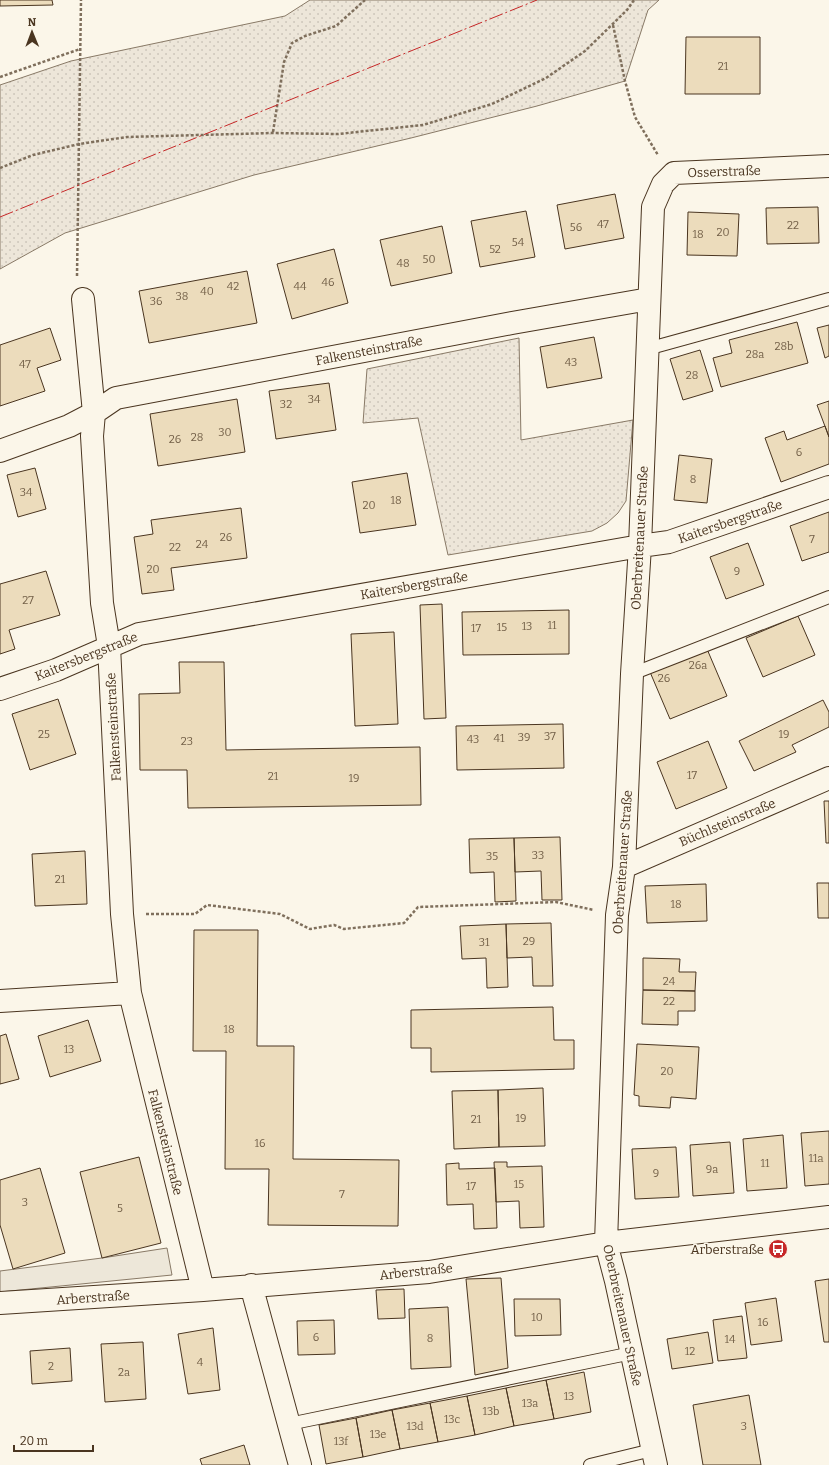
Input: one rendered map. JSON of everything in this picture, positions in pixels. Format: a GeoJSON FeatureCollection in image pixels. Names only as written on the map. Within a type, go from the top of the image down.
{"type":"FeatureCollection","features":[{"type":"Feature","properties":{"kind":"street","name":"Osserstraße"},"geometry":{"type":"LineString","coordinates":[[650,244],[653,207],[663,184],[674,173],[829,166]]}},
{"type":"Feature","properties":{"kind":"street","name":"Oberbreitenauer Straße"},"geometry":{"type":"LineString","coordinates":[[650,244],[640,546],[632,674],[624,867],[617,915],[606,1243],[616,1281],[654,1458]]}},
{"type":"Feature","properties":{"kind":"street","name":"Falkensteinstraße"},"geometry":{"type":"LineString","coordinates":[[83,299],[94,413],[92,436],[102,603],[109,646],[122,914],[130,993],[203,1290]]}},
{"type":"Feature","properties":{"kind":"street","name":"Falkensteinstraße"},"geometry":{"type":"LineString","coordinates":[[94,413],[116,398],[512,323],[649,299]]}},
{"type":"Feature","properties":{"kind":"street"},"geometry":{"type":"LineString","coordinates":[[0,451],[69,426],[94,413]]}},
{"type":"Feature","properties":{"kind":"street","name":"Kaitersbergstraße"},"geometry":{"type":"LineString","coordinates":[[0,689],[56,670],[139,634],[669,542],[829,487]]}},
{"type":"Feature","properties":{"kind":"street","name":"Büchlsteinstraße"},"geometry":{"type":"LineString","coordinates":[[624,867],[829,778]]}},
{"type":"Feature","properties":{"kind":"street"},"geometry":{"type":"LineString","coordinates":[[0,1000],[130,993]]}},
{"type":"Feature","properties":{"kind":"street","name":"Arberstraße"},"geometry":{"type":"LineString","coordinates":[[0,1302],[203,1290],[430,1272],[606,1243],[829,1217]]}},
{"type":"Feature","properties":{"kind":"street"},"geometry":{"type":"LineString","coordinates":[[251,1285],[300,1465]]}},
{"type":"Feature","properties":{"kind":"lane"},"geometry":{"type":"LineString","coordinates":[[647,349],[829,299]]}},
{"type":"Feature","properties":{"kind":"lane"},"geometry":{"type":"LineString","coordinates":[[632,674],[829,597]]}},
{"type":"Feature","properties":{"kind":"lane"},"geometry":{"type":"LineString","coordinates":[[289,1424],[632,1354]]}},
{"type":"Feature","properties":{"kind":"lane","name":"Oberbreitenauer Straße"},"geometry":{"type":"LineString","coordinates":[[590,1465],[654,1458]]}},
{"type":"Feature","properties":{"kind":"path"},"geometry":{"type":"LineString","coordinates":[[81,0],[77,282],[83,299]]}},
{"type":"Feature","properties":{"kind":"path"},"geometry":{"type":"LineString","coordinates":[[273,132],[284,62],[292,43],[305,36],[336,26],[365,0]]}},
{"type":"Feature","properties":{"kind":"path"},"geometry":{"type":"LineString","coordinates":[[0,168],[33,155],[79,144],[127,137],[273,132],[338,134],[422,125],[492,104],[546,78],[585,51],[627,10],[634,0]]}},
{"type":"Feature","properties":{"kind":"path"},"geometry":{"type":"LineString","coordinates":[[613,24],[625,81],[635,116],[660,158],[674,173]]}},
{"type":"Feature","properties":{"kind":"path"},"geometry":{"type":"LineString","coordinates":[[0,77],[80,49]]}},
{"type":"Feature","properties":{"kind":"path"},"geometry":{"type":"LineString","coordinates":[[122,914],[195,914],[207,905],[280,914],[310,928],[334,925],[344,929],[404,922],[418,907],[556,902],[617,915]]}},
{"type":"Feature","properties":{"kind":"shaded area"},"geometry":{"type":"Polygon","coordinates":[[[310,0],[659,0],[648,10],[625,81],[537,106],[411,138],[254,175],[65,233],[0,269],[0,85],[71,61],[285,16],[310,0]]]}},
{"type":"Feature","properties":{"kind":"shaded area"},"geometry":{"type":"Polygon","coordinates":[[[519,338],[521,440],[633,420],[626,501],[618,513],[607,523],[592,531],[448,555],[418,418],[363,423],[367,369],[519,338]]]}},
{"type":"Feature","properties":{"kind":"shaded area"},"geometry":{"type":"Polygon","coordinates":[[[167,1248],[172,1275],[0,1292],[0,1271],[167,1248]]]}},
{"type":"Feature","properties":{"kind":"building"},"geometry":{"type":"Polygon","coordinates":[[[0,0],[52,0],[53,5],[0,6],[0,0]]]}},
{"type":"Feature","properties":{"kind":"building"},"geometry":{"type":"Polygon","coordinates":[[[686,37],[760,37],[760,94],[685,94],[686,37]]]}},
{"type":"Feature","properties":{"kind":"building"},"geometry":{"type":"Polygon","coordinates":[[[615,194],[624,238],[565,249],[557,205],[615,194]]]}},
{"type":"Feature","properties":{"kind":"building"},"geometry":{"type":"Polygon","coordinates":[[[818,207],[819,243],[767,244],[766,208],[818,207]]]}},
{"type":"Feature","properties":{"kind":"building"},"geometry":{"type":"Polygon","coordinates":[[[526,211],[535,257],[480,267],[471,221],[526,211]]]}},
{"type":"Feature","properties":{"kind":"building"},"geometry":{"type":"Polygon","coordinates":[[[688,212],[739,214],[737,256],[687,255],[688,212]]]}},
{"type":"Feature","properties":{"kind":"building"},"geometry":{"type":"Polygon","coordinates":[[[442,226],[452,273],[391,286],[380,240],[442,226]]]}},
{"type":"Feature","properties":{"kind":"building"},"geometry":{"type":"Polygon","coordinates":[[[334,249],[348,303],[292,319],[277,264],[334,249]]]}},
{"type":"Feature","properties":{"kind":"building"},"geometry":{"type":"Polygon","coordinates":[[[247,271],[257,323],[149,343],[139,291],[247,271]]]}},
{"type":"Feature","properties":{"kind":"building"},"geometry":{"type":"Polygon","coordinates":[[[797,322],[808,363],[721,387],[713,358],[732,353],[729,340],[797,322]]]}},
{"type":"Feature","properties":{"kind":"building"},"geometry":{"type":"Polygon","coordinates":[[[829,325],[829,356],[825,358],[817,328],[829,325]]]}},
{"type":"Feature","properties":{"kind":"building"},"geometry":{"type":"Polygon","coordinates":[[[50,328],[61,360],[37,368],[45,391],[0,406],[0,345],[50,328]]]}},
{"type":"Feature","properties":{"kind":"building"},"geometry":{"type":"Polygon","coordinates":[[[594,337],[602,378],[547,388],[540,347],[594,337]]]}},
{"type":"Feature","properties":{"kind":"building"},"geometry":{"type":"Polygon","coordinates":[[[700,350],[713,391],[683,400],[670,359],[700,350]]]}},
{"type":"Feature","properties":{"kind":"building"},"geometry":{"type":"Polygon","coordinates":[[[329,383],[336,430],[276,439],[269,391],[329,383]]]}},
{"type":"Feature","properties":{"kind":"building"},"geometry":{"type":"Polygon","coordinates":[[[237,399],[245,452],[158,466],[150,414],[237,399]]]}},
{"type":"Feature","properties":{"kind":"building"},"geometry":{"type":"Polygon","coordinates":[[[829,401],[829,437],[817,405],[829,401]]]}},
{"type":"Feature","properties":{"kind":"building"},"geometry":{"type":"Polygon","coordinates":[[[825,426],[829,437],[829,464],[781,482],[765,438],[784,431],[787,440],[825,426]]]}},
{"type":"Feature","properties":{"kind":"building"},"geometry":{"type":"Polygon","coordinates":[[[679,455],[712,459],[707,503],[674,500],[679,455]]]}},
{"type":"Feature","properties":{"kind":"building"},"geometry":{"type":"Polygon","coordinates":[[[35,468],[46,509],[18,517],[7,475],[35,468]]]}},
{"type":"Feature","properties":{"kind":"building"},"geometry":{"type":"Polygon","coordinates":[[[407,473],[416,525],[360,533],[352,482],[407,473]]]}},
{"type":"Feature","properties":{"kind":"building"},"geometry":{"type":"Polygon","coordinates":[[[241,508],[247,558],[171,568],[174,590],[142,594],[134,537],[153,534],[151,520],[241,508]]]}},
{"type":"Feature","properties":{"kind":"building"},"geometry":{"type":"Polygon","coordinates":[[[829,512],[829,552],[802,561],[790,526],[829,512]]]}},
{"type":"Feature","properties":{"kind":"building"},"geometry":{"type":"Polygon","coordinates":[[[748,543],[764,585],[726,599],[710,557],[748,543]]]}},
{"type":"Feature","properties":{"kind":"building"},"geometry":{"type":"Polygon","coordinates":[[[46,571],[60,615],[9,630],[15,649],[0,654],[0,584],[46,571]]]}},
{"type":"Feature","properties":{"kind":"building"},"geometry":{"type":"Polygon","coordinates":[[[442,604],[446,718],[424,719],[420,605],[442,604]]]}},
{"type":"Feature","properties":{"kind":"building"},"geometry":{"type":"Polygon","coordinates":[[[569,610],[569,654],[463,655],[462,612],[569,610]]]}},
{"type":"Feature","properties":{"kind":"building"},"geometry":{"type":"Polygon","coordinates":[[[798,616],[815,655],[763,677],[746,638],[798,616]]]}},
{"type":"Feature","properties":{"kind":"building"},"geometry":{"type":"Polygon","coordinates":[[[394,632],[398,724],[355,726],[351,634],[394,632]]]}},
{"type":"Feature","properties":{"kind":"building"},"geometry":{"type":"Polygon","coordinates":[[[707,649],[727,696],[670,719],[650,672],[707,649]]]}},
{"type":"Feature","properties":{"kind":"building"},"geometry":{"type":"Polygon","coordinates":[[[179,662],[224,662],[226,750],[420,747],[421,805],[188,808],[187,770],[140,770],[139,694],[180,693],[179,662]]]}},
{"type":"Feature","properties":{"kind":"building"},"geometry":{"type":"Polygon","coordinates":[[[58,699],[76,754],[30,770],[12,714],[58,699]]]}},
{"type":"Feature","properties":{"kind":"building"},"geometry":{"type":"Polygon","coordinates":[[[823,700],[829,712],[829,727],[792,745],[796,752],[754,771],[739,741],[823,700]]]}},
{"type":"Feature","properties":{"kind":"building"},"geometry":{"type":"Polygon","coordinates":[[[563,724],[564,768],[457,770],[456,726],[563,724]]]}},
{"type":"Feature","properties":{"kind":"building"},"geometry":{"type":"Polygon","coordinates":[[[708,741],[727,788],[676,809],[657,762],[708,741]]]}},
{"type":"Feature","properties":{"kind":"building"},"geometry":{"type":"Polygon","coordinates":[[[824,801],[829,801],[829,843],[826,843],[824,801]]]}},
{"type":"Feature","properties":{"kind":"building"},"geometry":{"type":"Polygon","coordinates":[[[560,837],[562,900],[542,900],[541,871],[515,872],[514,838],[560,837]]]}},
{"type":"Feature","properties":{"kind":"building"},"geometry":{"type":"Polygon","coordinates":[[[514,838],[516,901],[495,902],[494,872],[470,873],[469,839],[514,838]]]}},
{"type":"Feature","properties":{"kind":"building"},"geometry":{"type":"Polygon","coordinates":[[[85,851],[87,904],[35,906],[32,854],[85,851]]]}},
{"type":"Feature","properties":{"kind":"building"},"geometry":{"type":"Polygon","coordinates":[[[817,883],[829,883],[829,918],[818,918],[817,883]]]}},
{"type":"Feature","properties":{"kind":"building"},"geometry":{"type":"Polygon","coordinates":[[[706,884],[707,921],[647,923],[645,886],[706,884]]]}},
{"type":"Feature","properties":{"kind":"building"},"geometry":{"type":"Polygon","coordinates":[[[551,923],[553,986],[533,986],[532,957],[507,958],[506,924],[551,923]]]}},
{"type":"Feature","properties":{"kind":"building"},"geometry":{"type":"Polygon","coordinates":[[[506,924],[508,987],[487,988],[486,958],[462,959],[460,926],[506,924]]]}},
{"type":"Feature","properties":{"kind":"building"},"geometry":{"type":"Polygon","coordinates":[[[194,930],[258,930],[257,1046],[294,1046],[293,1159],[399,1160],[398,1226],[268,1225],[269,1169],[225,1169],[226,1051],[193,1051],[194,930]]]}},
{"type":"Feature","properties":{"kind":"building"},"geometry":{"type":"Polygon","coordinates":[[[643,958],[680,959],[679,972],[696,972],[695,991],[643,990],[643,958]]]}},
{"type":"Feature","properties":{"kind":"building"},"geometry":{"type":"Polygon","coordinates":[[[643,990],[695,991],[695,1011],[678,1011],[678,1025],[642,1024],[643,990]]]}},
{"type":"Feature","properties":{"kind":"building"},"geometry":{"type":"Polygon","coordinates":[[[553,1007],[554,1040],[574,1040],[574,1069],[431,1072],[431,1048],[411,1048],[411,1010],[553,1007]]]}},
{"type":"Feature","properties":{"kind":"building"},"geometry":{"type":"Polygon","coordinates":[[[88,1020],[101,1061],[50,1077],[38,1036],[88,1020]]]}},
{"type":"Feature","properties":{"kind":"building"},"geometry":{"type":"Polygon","coordinates":[[[6,1034],[19,1079],[0,1084],[0,1036],[6,1034]]]}},
{"type":"Feature","properties":{"kind":"building"},"geometry":{"type":"Polygon","coordinates":[[[637,1044],[699,1047],[696,1099],[671,1097],[670,1108],[639,1106],[639,1096],[634,1095],[637,1044]]]}},
{"type":"Feature","properties":{"kind":"building"},"geometry":{"type":"Polygon","coordinates":[[[543,1088],[545,1146],[499,1147],[498,1090],[543,1088]]]}},
{"type":"Feature","properties":{"kind":"building"},"geometry":{"type":"Polygon","coordinates":[[[498,1090],[499,1147],[454,1149],[452,1091],[498,1090]]]}},
{"type":"Feature","properties":{"kind":"building"},"geometry":{"type":"Polygon","coordinates":[[[829,1131],[829,1184],[805,1186],[801,1133],[829,1131]]]}},
{"type":"Feature","properties":{"kind":"building"},"geometry":{"type":"Polygon","coordinates":[[[783,1135],[787,1188],[747,1191],[743,1139],[783,1135]]]}},
{"type":"Feature","properties":{"kind":"building"},"geometry":{"type":"Polygon","coordinates":[[[730,1142],[734,1193],[693,1196],[690,1145],[730,1142]]]}},
{"type":"Feature","properties":{"kind":"building"},"geometry":{"type":"Polygon","coordinates":[[[676,1147],[679,1197],[635,1199],[632,1149],[676,1147]]]}},
{"type":"Feature","properties":{"kind":"building"},"geometry":{"type":"Polygon","coordinates":[[[139,1157],[161,1243],[102,1258],[80,1172],[139,1157]]]}},
{"type":"Feature","properties":{"kind":"building"},"geometry":{"type":"Polygon","coordinates":[[[494,1162],[507,1162],[507,1167],[542,1166],[544,1227],[520,1228],[519,1201],[496,1202],[494,1162]]]}},
{"type":"Feature","properties":{"kind":"building"},"geometry":{"type":"Polygon","coordinates":[[[459,1163],[459,1169],[495,1168],[497,1228],[474,1229],[473,1204],[447,1205],[446,1164],[459,1163]]]}},
{"type":"Feature","properties":{"kind":"building"},"geometry":{"type":"Polygon","coordinates":[[[40,1168],[65,1253],[13,1269],[0,1225],[0,1180],[40,1168]]]}},
{"type":"Feature","properties":{"kind":"building"},"geometry":{"type":"Polygon","coordinates":[[[501,1278],[508,1368],[475,1375],[466,1279],[501,1278]]]}},
{"type":"Feature","properties":{"kind":"building"},"geometry":{"type":"Polygon","coordinates":[[[829,1279],[829,1342],[824,1342],[815,1281],[829,1279]]]}},
{"type":"Feature","properties":{"kind":"building"},"geometry":{"type":"Polygon","coordinates":[[[404,1289],[405,1318],[378,1319],[376,1290],[404,1289]]]}},
{"type":"Feature","properties":{"kind":"building"},"geometry":{"type":"Polygon","coordinates":[[[776,1298],[782,1341],[751,1345],[745,1303],[776,1298]]]}},
{"type":"Feature","properties":{"kind":"building"},"geometry":{"type":"Polygon","coordinates":[[[514,1299],[560,1299],[561,1335],[515,1336],[514,1299]]]}},
{"type":"Feature","properties":{"kind":"building"},"geometry":{"type":"Polygon","coordinates":[[[448,1307],[451,1367],[411,1369],[409,1309],[448,1307]]]}},
{"type":"Feature","properties":{"kind":"building"},"geometry":{"type":"Polygon","coordinates":[[[742,1316],[747,1358],[718,1361],[713,1320],[742,1316]]]}},
{"type":"Feature","properties":{"kind":"building"},"geometry":{"type":"Polygon","coordinates":[[[334,1320],[335,1354],[298,1355],[297,1321],[334,1320]]]}},
{"type":"Feature","properties":{"kind":"building"},"geometry":{"type":"Polygon","coordinates":[[[213,1328],[220,1390],[188,1394],[178,1334],[213,1328]]]}},
{"type":"Feature","properties":{"kind":"building"},"geometry":{"type":"Polygon","coordinates":[[[708,1332],[713,1363],[672,1369],[667,1339],[708,1332]]]}},
{"type":"Feature","properties":{"kind":"building"},"geometry":{"type":"Polygon","coordinates":[[[143,1342],[146,1399],[105,1402],[101,1344],[143,1342]]]}},
{"type":"Feature","properties":{"kind":"building"},"geometry":{"type":"Polygon","coordinates":[[[70,1348],[72,1381],[32,1384],[30,1351],[70,1348]]]}},
{"type":"Feature","properties":{"kind":"building"},"geometry":{"type":"Polygon","coordinates":[[[584,1372],[591,1412],[554,1419],[546,1380],[584,1372]]]}},
{"type":"Feature","properties":{"kind":"building"},"geometry":{"type":"Polygon","coordinates":[[[546,1380],[554,1419],[514,1426],[506,1388],[546,1380]]]}},
{"type":"Feature","properties":{"kind":"building"},"geometry":{"type":"Polygon","coordinates":[[[506,1388],[514,1426],[475,1435],[467,1396],[506,1388]]]}},
{"type":"Feature","properties":{"kind":"building"},"geometry":{"type":"Polygon","coordinates":[[[749,1395],[761,1465],[703,1465],[693,1405],[749,1395]]]}},
{"type":"Feature","properties":{"kind":"building"},"geometry":{"type":"Polygon","coordinates":[[[467,1396],[475,1435],[438,1442],[430,1403],[467,1396]]]}},
{"type":"Feature","properties":{"kind":"building"},"geometry":{"type":"Polygon","coordinates":[[[430,1403],[438,1442],[400,1449],[392,1410],[430,1403]]]}},
{"type":"Feature","properties":{"kind":"building"},"geometry":{"type":"Polygon","coordinates":[[[392,1410],[400,1449],[363,1457],[356,1418],[392,1410]]]}},
{"type":"Feature","properties":{"kind":"building"},"geometry":{"type":"Polygon","coordinates":[[[356,1418],[363,1457],[326,1464],[319,1425],[356,1418]]]}},
{"type":"Feature","properties":{"kind":"building"},"geometry":{"type":"Polygon","coordinates":[[[244,1445],[250,1465],[202,1465],[200,1459],[244,1445]]]}},
{"type":"Feature","properties":{"kind":"power"},"geometry":{"type":"LineString","coordinates":[[0,217],[537,0]]}},
{"type":"Feature","properties":{"kind":"place","name":"Arberstraße"},"geometry":{"type":"Point","coordinates":[778,1249]}}]}
